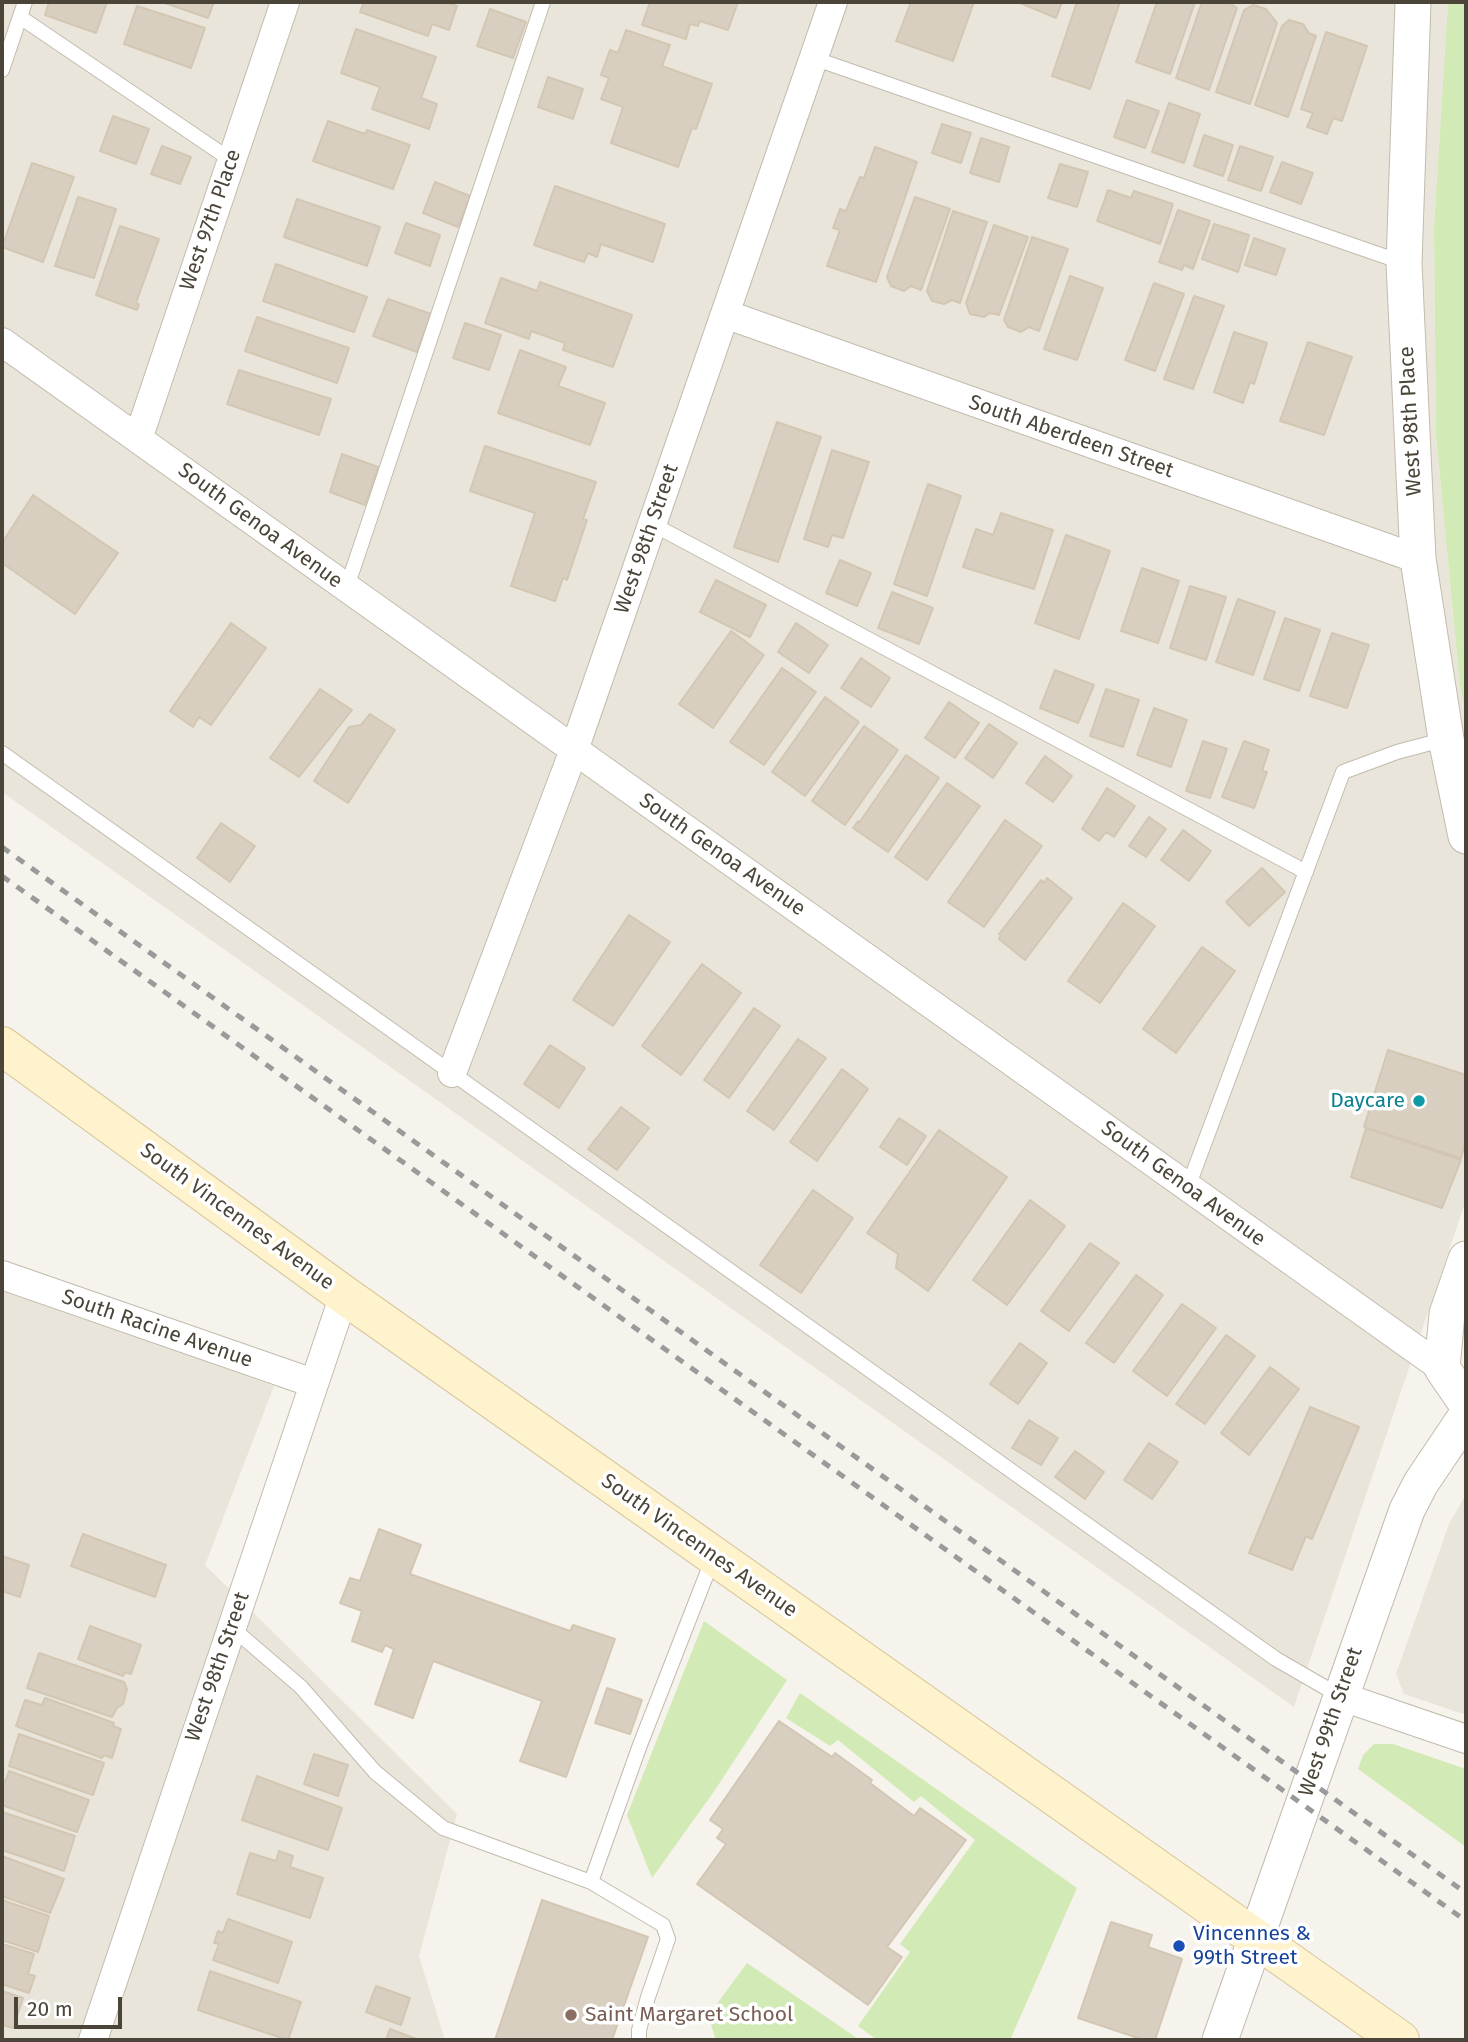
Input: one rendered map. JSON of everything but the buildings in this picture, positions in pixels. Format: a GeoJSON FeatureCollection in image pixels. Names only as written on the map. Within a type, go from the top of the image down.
{"type":"FeatureCollection","features":[{"type":"Feature","properties":{"kind":"main road","name":"South Vincennes Avenue"},"geometry":{"type":"LineString","coordinates":[[2,1046],[344,1295],[1255,1939],[1382,2035]]}},
{"type":"Feature","properties":{"kind":"street","name":"West 97th Place"},"geometry":{"type":"LineString","coordinates":[[138,439],[285,2]]}},
{"type":"Feature","properties":{"kind":"street","name":"West 98th Street"},"geometry":{"type":"LineString","coordinates":[[452,1073],[574,750],[833,2]]}},
{"type":"Feature","properties":{"kind":"street","name":"West 98th Place"},"geometry":{"type":"LineString","coordinates":[[1413,2],[1404,263],[1418,559],[1446,739],[1466,836]]}},
{"type":"Feature","properties":{"kind":"street","name":"South Aberdeen Street"},"geometry":{"type":"LineString","coordinates":[[725,314],[1418,559]]}},
{"type":"Feature","properties":{"kind":"street","name":"South Genoa Avenue"},"geometry":{"type":"LineString","coordinates":[[2,342],[1442,1368]]}},
{"type":"Feature","properties":{"kind":"street"},"geometry":{"type":"LineString","coordinates":[[1466,1259],[1447,1314],[1442,1368],[1466,1403]]}},
{"type":"Feature","properties":{"kind":"street","name":"South Racine Avenue"},"geometry":{"type":"LineString","coordinates":[[2,1275],[313,1384]]}},
{"type":"Feature","properties":{"kind":"street","name":"West 98th Street"},"geometry":{"type":"LineString","coordinates":[[93,2040],[344,1295]]}},
{"type":"Feature","properties":{"kind":"street","name":"West 99th Street"},"geometry":{"type":"LineString","coordinates":[[1220,2040],[1407,1510],[1421,1483],[1466,1416]]}},
{"type":"Feature","properties":{"kind":"street"},"geometry":{"type":"LineString","coordinates":[[1340,1696],[1466,1739]]}},
{"type":"Feature","properties":{"kind":"lane"},"geometry":{"type":"LineString","coordinates":[[2,70],[25,2]]}},
{"type":"Feature","properties":{"kind":"lane"},"geometry":{"type":"LineString","coordinates":[[346,587],[543,2]]}},
{"type":"Feature","properties":{"kind":"lane"},"geometry":{"type":"LineString","coordinates":[[20,17],[231,160]]}},
{"type":"Feature","properties":{"kind":"lane"},"geometry":{"type":"LineString","coordinates":[[813,58],[1404,263]]}},
{"type":"Feature","properties":{"kind":"lane"},"geometry":{"type":"LineString","coordinates":[[652,524],[1306,872]]}},
{"type":"Feature","properties":{"kind":"lane"},"geometry":{"type":"LineString","coordinates":[[1188,1187],[1343,772],[1397,752],[1446,739]]}},
{"type":"Feature","properties":{"kind":"lane"},"geometry":{"type":"LineString","coordinates":[[2,753],[1276,1659],[1340,1696]]}},
{"type":"Feature","properties":{"kind":"lane"},"geometry":{"type":"LineString","coordinates":[[591,1882],[640,1745],[713,1556]]}},
{"type":"Feature","properties":{"kind":"lane"},"geometry":{"type":"LineString","coordinates":[[231,1627],[301,1687],[376,1772],[443,1828],[591,1882],[663,1925],[667,1939],[665,1952],[648,1997],[639,2029],[639,2040]]}},
{"type":"Feature","properties":{"kind":"shaded area"},"geometry":{"type":"Polygon","coordinates":[[[2,2],[1448,2],[1434,227],[1436,436],[1460,686],[1466,715],[1466,1200],[1294,1707],[2,792],[2,2]]]}},
{"type":"Feature","properties":{"kind":"shaded area"},"geometry":{"type":"Polygon","coordinates":[[[2,1287],[274,1386],[205,1565],[457,1814],[419,1956],[445,2040],[2,2040],[2,1287]]]}},
{"type":"Feature","properties":{"kind":"shaded area"},"geometry":{"type":"Polygon","coordinates":[[[1466,1494],[1466,1715],[1404,1694],[1396,1674],[1449,1524],[1466,1494]]]}},
{"type":"Feature","properties":{"kind":"green space"},"geometry":{"type":"Polygon","coordinates":[[[1448,2],[1466,2],[1466,715],[1460,686],[1436,436],[1434,227],[1448,2]]]}},
{"type":"Feature","properties":{"kind":"green space"},"geometry":{"type":"Polygon","coordinates":[[[704,1621],[787,1680],[715,1790],[652,1878],[627,1815],[704,1621]]]}},
{"type":"Feature","properties":{"kind":"green space"},"geometry":{"type":"Polygon","coordinates":[[[800,1693],[1077,1888],[1010,2040],[877,2040],[858,2026],[910,1952],[900,1944],[975,1840],[921,1796],[914,1802],[838,1740],[830,1746],[786,1718],[800,1693]]]}},
{"type":"Feature","properties":{"kind":"green space"},"geometry":{"type":"Polygon","coordinates":[[[1374,1744],[1393,1744],[1466,1769],[1466,1847],[1358,1769],[1363,1755],[1374,1744]]]}},
{"type":"Feature","properties":{"kind":"green space"},"geometry":{"type":"Polygon","coordinates":[[[747,1963],[860,2040],[716,2040],[708,2016],[747,1963]]]}},
{"type":"Feature","properties":{"kind":"railway"},"geometry":{"type":"LineString","coordinates":[[2,847],[1466,1893]]}},
{"type":"Feature","properties":{"kind":"railway"},"geometry":{"type":"LineString","coordinates":[[2,876],[1466,1921]]}},
{"type":"Feature","properties":{"kind":"place","name":"Daycare"},"geometry":{"type":"Point","coordinates":[1419,1101]}},
{"type":"Feature","properties":{"kind":"place","name":"Vincennes & 99th Street"},"geometry":{"type":"Point","coordinates":[1179,1946]}},
{"type":"Feature","properties":{"kind":"place","name":"Saint Margaret School"},"geometry":{"type":"Point","coordinates":[571,2015]}}]}
